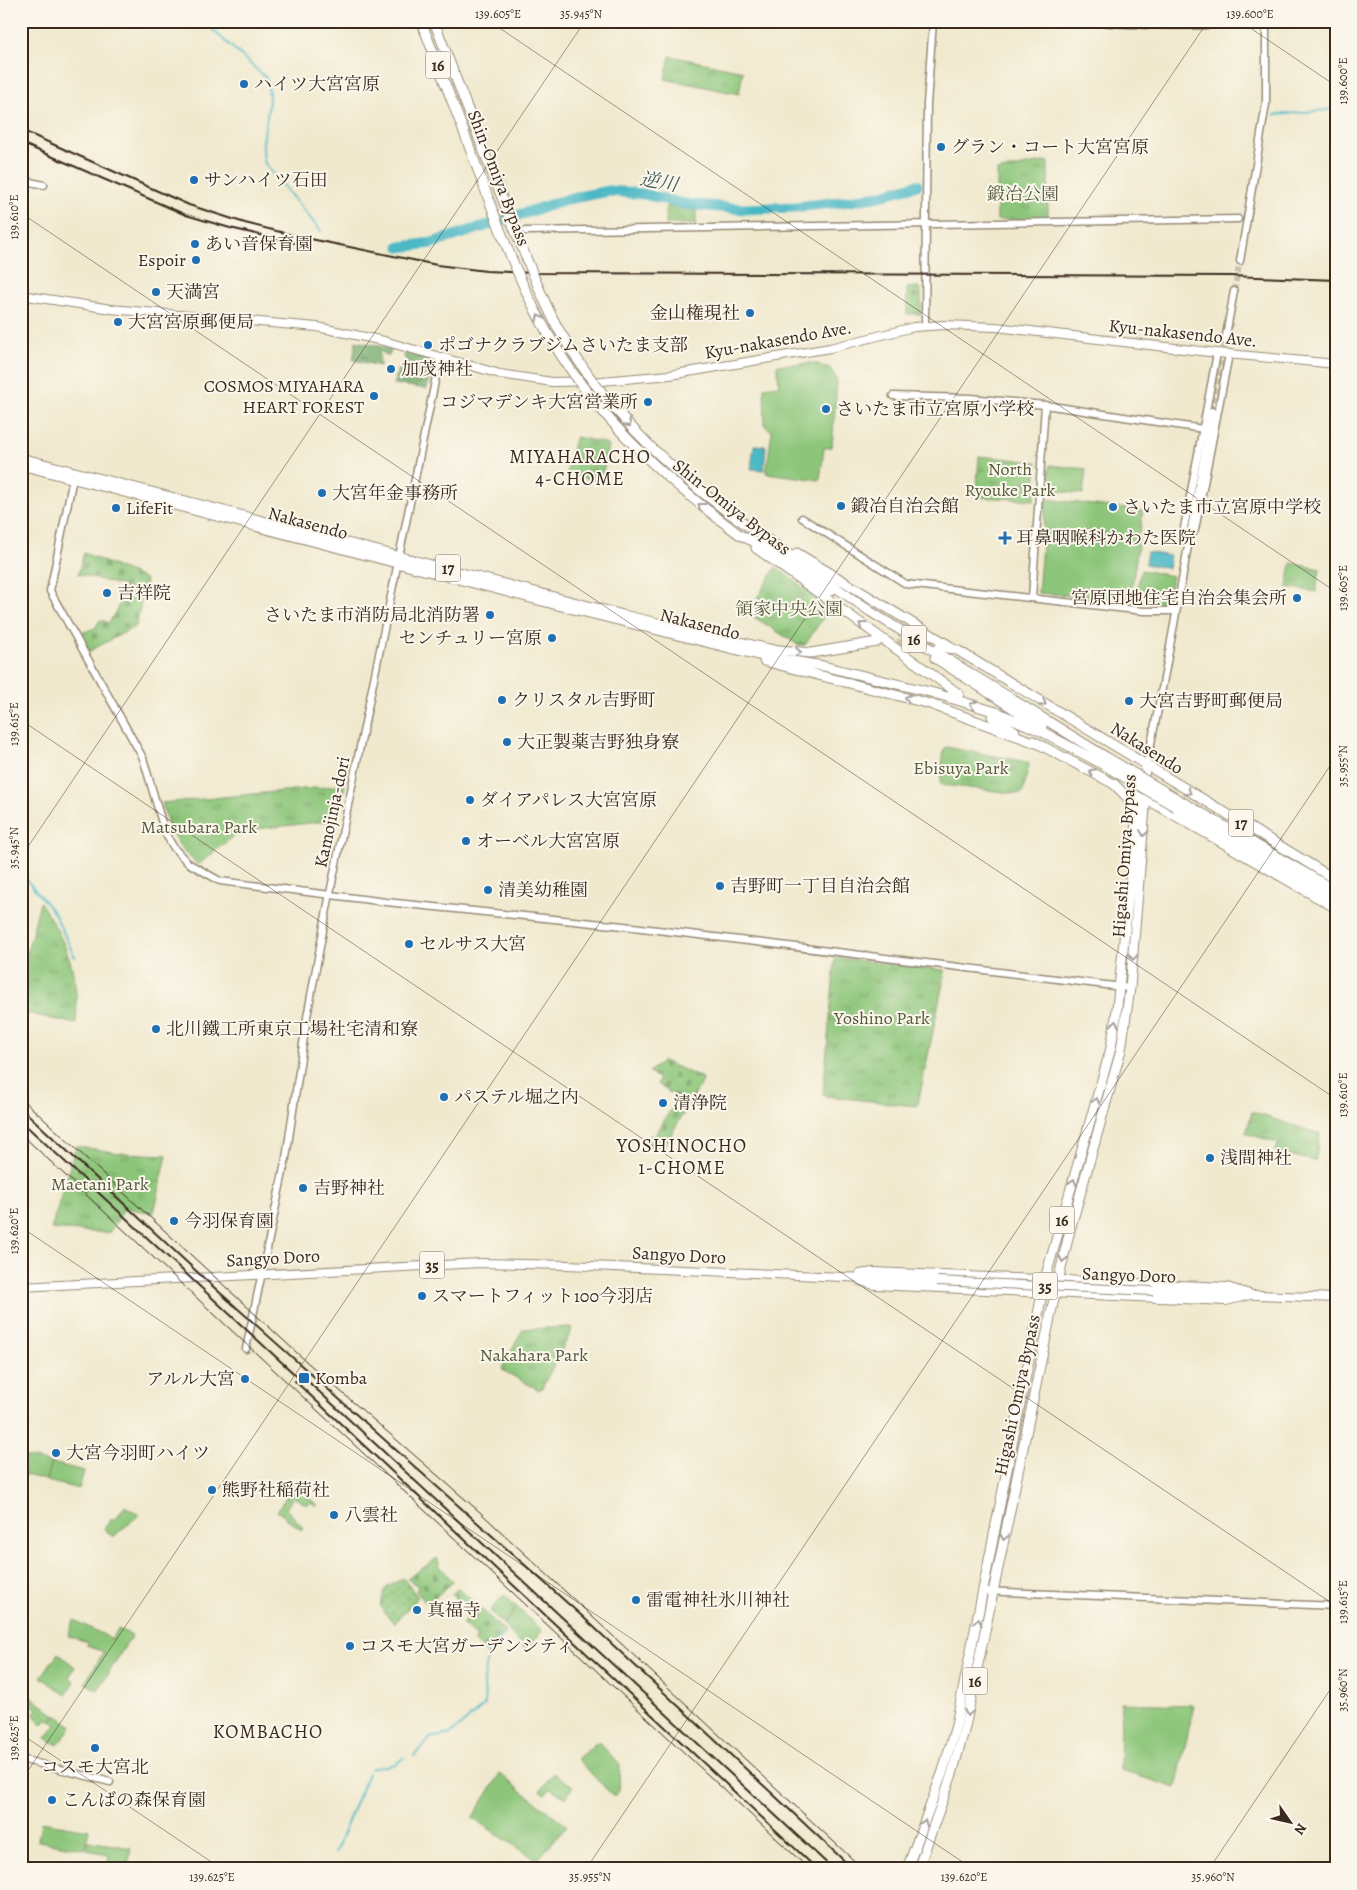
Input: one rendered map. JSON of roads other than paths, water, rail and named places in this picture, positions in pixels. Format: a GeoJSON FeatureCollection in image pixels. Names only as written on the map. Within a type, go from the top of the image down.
{"type":"FeatureCollection","features":[{"type":"Feature","properties":{"kind":"highway","name":"Shin-Omiya Bypass"},"geometry":{"type":"LineString","coordinates":[[421,21],[526,291],[548,334],[572,370],[612,423],[639,452],[674,484],[740,535],[959,694]]}},
{"type":"Feature","properties":{"kind":"highway","name":"Shin-Omiya Bypass"},"geometry":{"type":"LineString","coordinates":[[434,21],[539,289],[569,346],[606,399],[644,442],[679,474],[728,512],[956,650]]}},
{"type":"Feature","properties":{"kind":"highway","name":"Nakasendo"},"geometry":{"type":"LineString","coordinates":[[21,458],[648,628],[762,656],[824,666],[934,693],[996,712],[1104,761],[1336,899]]}},
{"type":"Feature","properties":{"kind":"highway","name":"Nakasendo"},"geometry":{"type":"LineString","coordinates":[[21,465],[623,615],[769,649],[811,653],[877,642]]}},
{"type":"Feature","properties":{"kind":"highway","name":"16"},"geometry":{"type":"LineString","coordinates":[[728,512],[871,612],[1104,761]]}},
{"type":"Feature","properties":{"kind":"highway","name":"16"},"geometry":{"type":"LineString","coordinates":[[740,535],[766,547],[869,616],[1082,752]]}},
{"type":"Feature","properties":{"kind":"highway"},"geometry":{"type":"LineString","coordinates":[[648,628],[730,653],[930,704],[1036,744]]}},
{"type":"Feature","properties":{"kind":"highway","name":"Nakasendo"},"geometry":{"type":"LineString","coordinates":[[940,646],[956,650],[1146,767],[1336,880]]}},
{"type":"Feature","properties":{"kind":"highway","name":"16"},"geometry":{"type":"LineString","coordinates":[[992,717],[1036,744],[1114,784],[1128,798],[1135,835]]}},
{"type":"Feature","properties":{"kind":"highway"},"geometry":{"type":"LineString","coordinates":[[1114,784],[1134,779],[1146,767]]}},
{"type":"Feature","properties":{"kind":"highway","name":"Higashi Omiya Bypass"},"geometry":{"type":"LineString","coordinates":[[918,1869],[952,1774],[965,1727],[1054,1294],[1118,1064],[1130,988],[1146,767]]}},
{"type":"Feature","properties":{"kind":"highway"},"geometry":{"type":"LineString","coordinates":[[1143,797],[1336,908]]}},
{"type":"Feature","properties":{"kind":"highway","name":"Higashi Omiya Bypass"},"geometry":{"type":"LineString","coordinates":[[907,1869],[943,1771],[956,1725],[1045,1279],[1111,1048],[1135,835],[1143,797]]}},
{"type":"Feature","properties":{"kind":"highway","name":"17"},"geometry":{"type":"LineString","coordinates":[[1178,804],[1336,891]]}},
{"type":"Feature","properties":{"kind":"main road","name":"Kyu-nakasendo Ave."},"geometry":{"type":"LineString","coordinates":[[21,295],[111,309],[317,327],[384,341],[440,358],[525,379],[552,382],[600,381],[670,375],[820,350],[925,326],[996,327],[1217,353],[1336,364]]}},
{"type":"Feature","properties":{"kind":"main road","name":"Sangyo Doro"},"geometry":{"type":"LineString","coordinates":[[21,1287],[452,1264],[508,1263],[1336,1298]]}},
{"type":"Feature","properties":{"kind":"main road","name":"35"},"geometry":{"type":"LineString","coordinates":[[844,1277],[873,1272],[1045,1279],[1227,1287],[1250,1294]]}},
{"type":"Feature","properties":{"kind":"main road","name":"35"},"geometry":{"type":"LineString","coordinates":[[844,1277],[874,1285],[1054,1294],[1226,1301],[1250,1294]]}},
{"type":"Feature","properties":{"kind":"street"},"geometry":{"type":"LineString","coordinates":[[925,326],[924,224],[927,104],[933,21]]}},
{"type":"Feature","properties":{"kind":"street"},"geometry":{"type":"LineString","coordinates":[[1088,21],[1149,27],[1191,28],[1262,21]]}},
{"type":"Feature","properties":{"kind":"street"},"geometry":{"type":"LineString","coordinates":[[1240,260],[1267,97],[1266,21]]}},
{"type":"Feature","properties":{"kind":"street"},"geometry":{"type":"LineString","coordinates":[[21,180],[44,185]]}},
{"type":"Feature","properties":{"kind":"street"},"geometry":{"type":"LineString","coordinates":[[525,231],[1238,219]]}},
{"type":"Feature","properties":{"kind":"street"},"geometry":{"type":"LineString","coordinates":[[1225,341],[1234,291]]}},
{"type":"Feature","properties":{"kind":"street"},"geometry":{"type":"LineString","coordinates":[[1187,542],[1184,528],[1217,353]]}},
{"type":"Feature","properties":{"kind":"street"},"geometry":{"type":"LineString","coordinates":[[1187,542],[1195,530],[1229,354]]}},
{"type":"Feature","properties":{"kind":"street","name":"Kamojinja-dori"},"geometry":{"type":"LineString","coordinates":[[246,1349],[260,1274],[286,1158],[330,893],[440,358]]}},
{"type":"Feature","properties":{"kind":"street"},"geometry":{"type":"LineString","coordinates":[[1211,388],[1222,390]]}},
{"type":"Feature","properties":{"kind":"street"},"geometry":{"type":"LineString","coordinates":[[893,396],[970,398],[1045,405],[1203,429]]}},
{"type":"Feature","properties":{"kind":"street"},"geometry":{"type":"LineString","coordinates":[[1032,598],[1045,405]]}},
{"type":"Feature","properties":{"kind":"street"},"geometry":{"type":"LineString","coordinates":[[1146,767],[1161,700],[1187,542],[1212,411]]}},
{"type":"Feature","properties":{"kind":"street"},"geometry":{"type":"LineString","coordinates":[[73,478],[50,591],[143,758],[165,833],[174,848],[188,864],[220,880],[236,884],[330,893],[386,902],[633,927],[1130,988]]}},
{"type":"Feature","properties":{"kind":"street"},"geometry":{"type":"LineString","coordinates":[[802,518],[906,584],[1144,610],[1175,611]]}},
{"type":"Feature","properties":{"kind":"street"},"geometry":{"type":"LineString","coordinates":[[983,1591],[1336,1606]]}},
{"type":"Feature","properties":{"kind":"street"},"geometry":{"type":"LineString","coordinates":[[21,1759],[110,1782]]}},
{"type":"Feature","properties":{"kind":"water"},"geometry":{"type":"Polygon","coordinates":[[[754,445],[766,446],[764,470],[751,469],[754,445]]]}},
{"type":"Feature","properties":{"kind":"water"},"geometry":{"type":"Polygon","coordinates":[[[1147,552],[1170,556],[1168,568],[1145,564],[1147,552]]]}},
{"type":"Feature","properties":{"kind":"waterway","name":"逆川"},"geometry":{"type":"LineString","coordinates":[[203,21],[266,78],[269,99],[263,142],[265,164],[321,231]]}},
{"type":"Feature","properties":{"kind":"waterway","name":"逆川"},"geometry":{"type":"LineString","coordinates":[[1275,115],[1336,109]]}},
{"type":"Feature","properties":{"kind":"waterway","name":"逆川"},"geometry":{"type":"LineString","coordinates":[[400,247],[432,243],[572,198],[609,191],[644,194],[684,204],[744,209],[795,207],[850,201],[879,196],[917,185]]}},
{"type":"Feature","properties":{"kind":"waterway"},"geometry":{"type":"LineString","coordinates":[[21,873],[54,913],[75,957]]}},
{"type":"Feature","properties":{"kind":"waterway"},"geometry":{"type":"LineString","coordinates":[[414,1756],[430,1738],[451,1734],[485,1705],[484,1682],[488,1651],[504,1634]]}},
{"type":"Feature","properties":{"kind":"waterway"},"geometry":{"type":"LineString","coordinates":[[370,1769],[395,1764],[404,1758]]}},
{"type":"Feature","properties":{"kind":"waterway"},"geometry":{"type":"LineString","coordinates":[[335,1853],[368,1773]]}},
{"type":"Feature","properties":{"kind":"tunnel"},"geometry":{"type":"LineString","coordinates":[[1234,291],[1240,261]]}},
{"type":"Feature","properties":{"kind":"tunnel"},"geometry":{"type":"LineString","coordinates":[[1212,411],[1225,341]]}},
{"type":"Feature","properties":{"kind":"tunnel"},"geometry":{"type":"LineString","coordinates":[[883,642],[940,646]]}},
{"type":"Feature","properties":{"kind":"tram line"},"geometry":{"type":"LineString","coordinates":[[21,1098],[308,1363],[481,1513],[863,1869]]}},
{"type":"Feature","properties":{"kind":"tram line"},"geometry":{"type":"LineString","coordinates":[[21,1134],[809,1869]]}},
{"type":"Feature","properties":{"kind":"railway"},"geometry":{"type":"LineString","coordinates":[[21,130],[189,205],[245,223],[296,236],[437,265],[486,271],[537,273],[1230,276],[1336,280]]}},
{"type":"Feature","properties":{"kind":"railway"},"geometry":{"type":"LineString","coordinates":[[21,143],[186,215],[230,228],[295,243]]}},
{"type":"Feature","properties":{"kind":"railway"},"geometry":{"type":"LineString","coordinates":[[21,1108],[208,1282],[583,1617],[853,1869]]}},
{"type":"Feature","properties":{"kind":"railway"},"geometry":{"type":"LineString","coordinates":[[21,1121],[303,1382]]}},
{"type":"Feature","properties":{"kind":"railway"},"geometry":{"type":"LineString","coordinates":[[299,1373],[833,1869]]}},
{"type":"Feature","properties":{"kind":"railway"},"geometry":{"type":"LineString","coordinates":[[295,1381],[817,1869]]}},
{"type":"Feature","properties":{"kind":"place","name":"ハイツ大宮宮原"},"geometry":{"type":"Point","coordinates":[244,84]}},
{"type":"Feature","properties":{"kind":"place","name":"グラン・コート大宮宮原"},"geometry":{"type":"Point","coordinates":[941,147]}},
{"type":"Feature","properties":{"kind":"place","name":"サンハイツ石田"},"geometry":{"type":"Point","coordinates":[194,180]}},
{"type":"Feature","properties":{"kind":"place","name":"あい音保育園"},"geometry":{"type":"Point","coordinates":[195,244]}},
{"type":"Feature","properties":{"kind":"place","name":"Espoir"},"geometry":{"type":"Point","coordinates":[196,260]}},
{"type":"Feature","properties":{"kind":"place","name":"天満宮"},"geometry":{"type":"Point","coordinates":[156,292]}},
{"type":"Feature","properties":{"kind":"place","name":"金山権現社"},"geometry":{"type":"Point","coordinates":[750,313]}},
{"type":"Feature","properties":{"kind":"place","name":"大宮宮原郵便局"},"geometry":{"type":"Point","coordinates":[118,322]}},
{"type":"Feature","properties":{"kind":"place","name":"ポゴナクラブジムさいたま支部"},"geometry":{"type":"Point","coordinates":[428,345]}},
{"type":"Feature","properties":{"kind":"place","name":"加茂神社"},"geometry":{"type":"Point","coordinates":[391,369]}},
{"type":"Feature","properties":{"kind":"place","name":"COSMOS MIYAHARA HEART FOREST"},"geometry":{"type":"Point","coordinates":[374,396]}},
{"type":"Feature","properties":{"kind":"place","name":"コジマデンキ大宮営業所"},"geometry":{"type":"Point","coordinates":[648,402]}},
{"type":"Feature","properties":{"kind":"place","name":"さいたま市立宮原小学校"},"geometry":{"type":"Point","coordinates":[826,409]}},
{"type":"Feature","properties":{"kind":"place","name":"大宮年金事務所"},"geometry":{"type":"Point","coordinates":[322,493]}},
{"type":"Feature","properties":{"kind":"place","name":"鍛冶自治会館"},"geometry":{"type":"Point","coordinates":[841,506]}},
{"type":"Feature","properties":{"kind":"place","name":"さいたま市立宮原中学校"},"geometry":{"type":"Point","coordinates":[1113,507]}},
{"type":"Feature","properties":{"kind":"place","name":"LifeFit"},"geometry":{"type":"Point","coordinates":[116,508]}},
{"type":"Feature","properties":{"kind":"place","name":"耳鼻咽喉科かわた医院"},"geometry":{"type":"Point","coordinates":[1005,538]}},
{"type":"Feature","properties":{"kind":"place","name":"吉祥院"},"geometry":{"type":"Point","coordinates":[107,593]}},
{"type":"Feature","properties":{"kind":"place","name":"宮原団地住宅自治会集会所"},"geometry":{"type":"Point","coordinates":[1297,598]}},
{"type":"Feature","properties":{"kind":"place","name":"さいたま市消防局北消防署"},"geometry":{"type":"Point","coordinates":[490,615]}},
{"type":"Feature","properties":{"kind":"place","name":"センチュリー宮原"},"geometry":{"type":"Point","coordinates":[552,638]}},
{"type":"Feature","properties":{"kind":"place","name":"クリスタル吉野町"},"geometry":{"type":"Point","coordinates":[502,700]}},
{"type":"Feature","properties":{"kind":"place","name":"大宮吉野町郵便局"},"geometry":{"type":"Point","coordinates":[1129,701]}},
{"type":"Feature","properties":{"kind":"place","name":"大正製薬吉野独身寮"},"geometry":{"type":"Point","coordinates":[507,742]}},
{"type":"Feature","properties":{"kind":"place","name":"ダイアパレス大宮宮原"},"geometry":{"type":"Point","coordinates":[470,800]}},
{"type":"Feature","properties":{"kind":"place","name":"オーベル大宮宮原"},"geometry":{"type":"Point","coordinates":[466,841]}},
{"type":"Feature","properties":{"kind":"place","name":"吉野町一丁目自治会館"},"geometry":{"type":"Point","coordinates":[720,886]}},
{"type":"Feature","properties":{"kind":"place","name":"清美幼稚園"},"geometry":{"type":"Point","coordinates":[488,890]}},
{"type":"Feature","properties":{"kind":"place","name":"セルサス大宮"},"geometry":{"type":"Point","coordinates":[409,944]}},
{"type":"Feature","properties":{"kind":"place","name":"北川鐵工所東京工場社宅清和寮"},"geometry":{"type":"Point","coordinates":[156,1029]}},
{"type":"Feature","properties":{"kind":"place","name":"パステル堀之内"},"geometry":{"type":"Point","coordinates":[444,1097]}},
{"type":"Feature","properties":{"kind":"place","name":"清浄院"},"geometry":{"type":"Point","coordinates":[663,1103]}},
{"type":"Feature","properties":{"kind":"place","name":"浅間神社"},"geometry":{"type":"Point","coordinates":[1210,1158]}},
{"type":"Feature","properties":{"kind":"place","name":"吉野神社"},"geometry":{"type":"Point","coordinates":[303,1188]}},
{"type":"Feature","properties":{"kind":"place","name":"今羽保育園"},"geometry":{"type":"Point","coordinates":[174,1221]}},
{"type":"Feature","properties":{"kind":"place","name":"スマートフィット100今羽店"},"geometry":{"type":"Point","coordinates":[422,1296]}},
{"type":"Feature","properties":{"kind":"place","name":"Komba"},"geometry":{"type":"Point","coordinates":[304,1378]}},
{"type":"Feature","properties":{"kind":"place","name":"アルル大宮"},"geometry":{"type":"Point","coordinates":[245,1379]}},
{"type":"Feature","properties":{"kind":"place","name":"大宮今羽町ハイツ"},"geometry":{"type":"Point","coordinates":[56,1453]}},
{"type":"Feature","properties":{"kind":"place","name":"熊野社稲荷社"},"geometry":{"type":"Point","coordinates":[212,1490]}},
{"type":"Feature","properties":{"kind":"place","name":"八雲社"},"geometry":{"type":"Point","coordinates":[334,1515]}},
{"type":"Feature","properties":{"kind":"place","name":"雷電神社氷川神社"},"geometry":{"type":"Point","coordinates":[636,1600]}},
{"type":"Feature","properties":{"kind":"place","name":"真福寺"},"geometry":{"type":"Point","coordinates":[417,1610]}},
{"type":"Feature","properties":{"kind":"place","name":"コスモ大宮ガーデンシティ"},"geometry":{"type":"Point","coordinates":[350,1646]}},
{"type":"Feature","properties":{"kind":"place","name":"コスモ大宮北"},"geometry":{"type":"Point","coordinates":[95,1748]}},
{"type":"Feature","properties":{"kind":"place","name":"こんばの森保育園"},"geometry":{"type":"Point","coordinates":[52,1800]}},
{"type":"Feature","properties":{"kind":"district","name":"MIYAHARACHO 4-CHOME"},"geometry":{"type":"Point","coordinates":[580,467]}},
{"type":"Feature","properties":{"kind":"district","name":"YOSHINOCHO 1-CHOME"},"geometry":{"type":"Point","coordinates":[682,1156]}},
{"type":"Feature","properties":{"kind":"district","name":"KOMBACHO"},"geometry":{"type":"Point","coordinates":[268,1731]}},
{"type":"Feature","properties":{"kind":"park label","name":"鍛冶公園"},"geometry":{"type":"Point","coordinates":[1023,194]}},
{"type":"Feature","properties":{"kind":"park label","name":"North Ryouke Park"},"geometry":{"type":"Point","coordinates":[1010,479]}},
{"type":"Feature","properties":{"kind":"park label","name":"領家中央公園"},"geometry":{"type":"Point","coordinates":[789,609]}},
{"type":"Feature","properties":{"kind":"park label","name":"Ebisuya Park"},"geometry":{"type":"Point","coordinates":[961,768]}},
{"type":"Feature","properties":{"kind":"park label","name":"Matsubara Park"},"geometry":{"type":"Point","coordinates":[199,827]}},
{"type":"Feature","properties":{"kind":"park label","name":"Yoshino Park"},"geometry":{"type":"Point","coordinates":[882,1018]}},
{"type":"Feature","properties":{"kind":"park label","name":"Maetani Park"},"geometry":{"type":"Point","coordinates":[100,1184]}},
{"type":"Feature","properties":{"kind":"park label","name":"Nakahara Park"},"geometry":{"type":"Point","coordinates":[534,1355]}}]}
